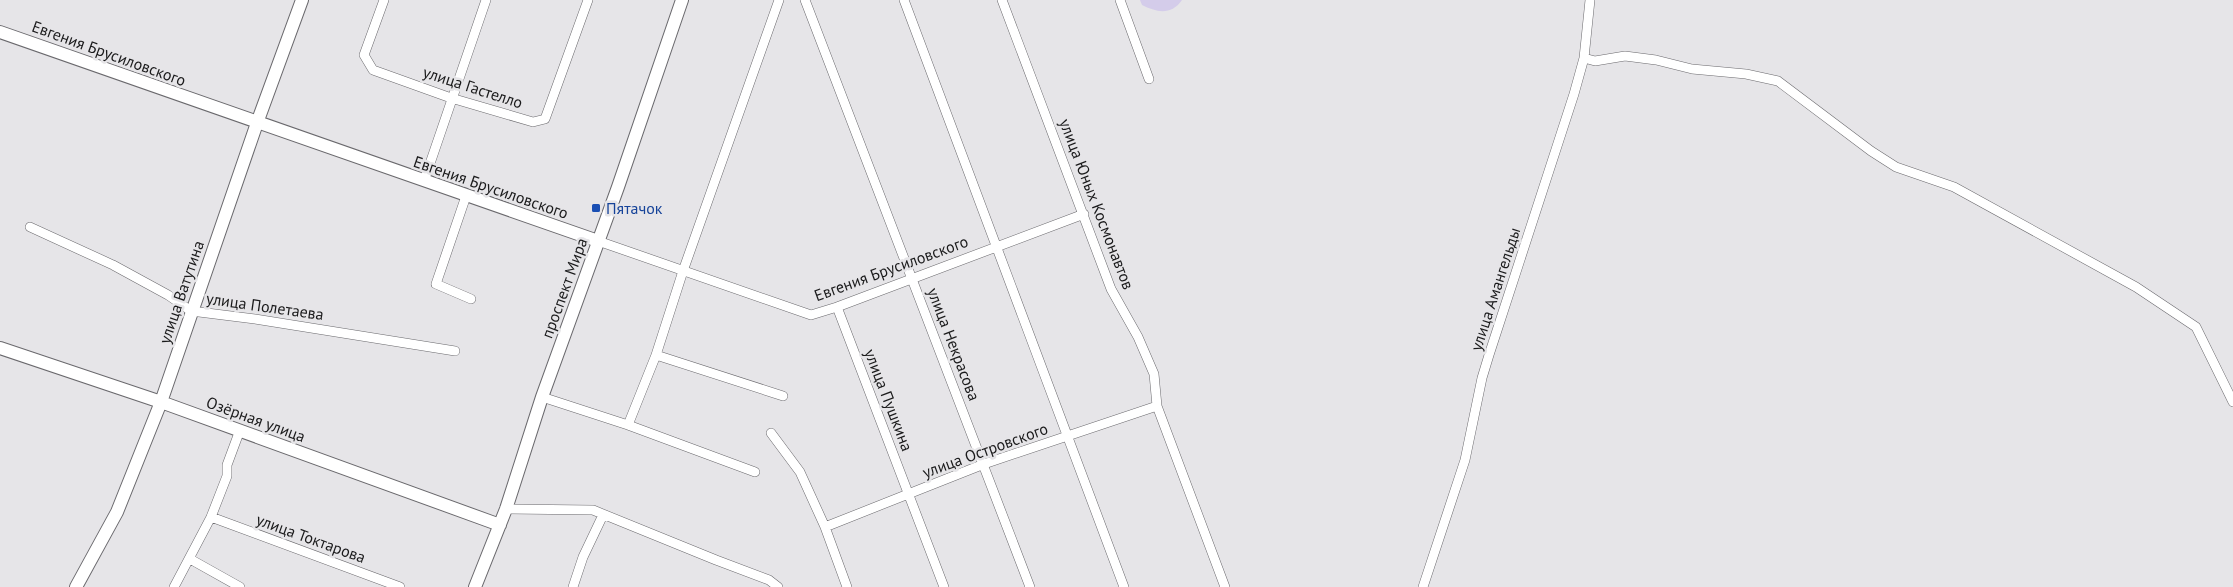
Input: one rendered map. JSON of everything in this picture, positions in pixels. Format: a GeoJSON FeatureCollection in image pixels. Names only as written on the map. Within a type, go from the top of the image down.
{"type":"FeatureCollection","features":[{"type":"Feature","properties":{"kind":"street","name":"улица Ватутина"},"geometry":{"type":"LineString","coordinates":[[76,587],[117,512],[162,402],[191,311],[302,0]]}},
{"type":"Feature","properties":{"kind":"street","name":"улица Гастелло"},"geometry":{"type":"LineString","coordinates":[[384,0],[364,56],[373,70],[451,98],[533,122],[546,119],[588,0]]}},
{"type":"Feature","properties":{"kind":"street"},"geometry":{"type":"LineString","coordinates":[[424,181],[486,0]]}},
{"type":"Feature","properties":{"kind":"street","name":"проспект Мира"},"geometry":{"type":"LineString","coordinates":[[475,587],[506,509],[542,397],[682,0]]}},
{"type":"Feature","properties":{"kind":"street"},"geometry":{"type":"LineString","coordinates":[[628,425],[656,356],[683,271],[779,0]]}},
{"type":"Feature","properties":{"kind":"street","name":"улица Некрасова"},"geometry":{"type":"LineString","coordinates":[[805,0],[1030,587]]}},
{"type":"Feature","properties":{"kind":"street"},"geometry":{"type":"LineString","coordinates":[[904,0],[1124,587]]}},
{"type":"Feature","properties":{"kind":"street","name":"улица Юных Космонавтов"},"geometry":{"type":"LineString","coordinates":[[1002,0],[1111,289],[1138,338],[1154,374],[1157,406],[1225,587]]}},
{"type":"Feature","properties":{"kind":"street"},"geometry":{"type":"LineString","coordinates":[[1120,0],[1149,79]]}},
{"type":"Feature","properties":{"kind":"street","name":"улица Амангельды"},"geometry":{"type":"LineString","coordinates":[[1423,587],[1465,460],[1487,363],[1584,58],[1590,0]]}},
{"type":"Feature","properties":{"kind":"street","name":"Евгения Брусиловского"},"geometry":{"type":"LineString","coordinates":[[0,32],[794,311],[811,315],[838,307],[1084,214]]}},
{"type":"Feature","properties":{"kind":"street"},"geometry":{"type":"LineString","coordinates":[[1584,58],[1595,61],[1624,56],[1656,60],[1692,69],[1746,74],[1778,81],[1871,151],[1896,167],[1954,186],[2136,286],[2196,327],[2233,402]]}},
{"type":"Feature","properties":{"kind":"street"},"geometry":{"type":"LineString","coordinates":[[466,196],[436,284],[471,299]]}},
{"type":"Feature","properties":{"kind":"street","name":"улица Полетаева"},"geometry":{"type":"LineString","coordinates":[[30,227],[113,265],[168,295],[191,311],[274,322],[454,351]]}},
{"type":"Feature","properties":{"kind":"street","name":"улица Пушкина"},"geometry":{"type":"LineString","coordinates":[[838,307],[944,587]]}},
{"type":"Feature","properties":{"kind":"street","name":"Озёрная улица"},"geometry":{"type":"LineString","coordinates":[[0,348],[162,402],[500,525]]}},
{"type":"Feature","properties":{"kind":"street"},"geometry":{"type":"LineString","coordinates":[[656,356],[783,396]]}},
{"type":"Feature","properties":{"kind":"street"},"geometry":{"type":"LineString","coordinates":[[542,397],[628,425],[755,472]]}},
{"type":"Feature","properties":{"kind":"street","name":"улица Островского"},"geometry":{"type":"LineString","coordinates":[[825,527],[984,464],[1157,406]]}},
{"type":"Feature","properties":{"kind":"street"},"geometry":{"type":"LineString","coordinates":[[174,587],[211,517],[227,476],[227,465],[240,430]]}},
{"type":"Feature","properties":{"kind":"street"},"geometry":{"type":"LineString","coordinates":[[771,433],[800,472],[825,527],[847,587]]}},
{"type":"Feature","properties":{"kind":"street"},"geometry":{"type":"LineString","coordinates":[[506,509],[593,510],[769,580],[778,587]]}},
{"type":"Feature","properties":{"kind":"street"},"geometry":{"type":"LineString","coordinates":[[573,587],[583,558],[603,515]]}},
{"type":"Feature","properties":{"kind":"street","name":"улица Токтарова"},"geometry":{"type":"LineString","coordinates":[[211,517],[400,587]]}},
{"type":"Feature","properties":{"kind":"street"},"geometry":{"type":"LineString","coordinates":[[190,559],[240,587]]}},
{"type":"Feature","properties":{"kind":"shaded area"},"geometry":{"type":"Polygon","coordinates":[[[1140,0],[1182,0],[1173,9],[1158,11],[1142,5],[1140,0]]]}},
{"type":"Feature","properties":{"kind":"place","name":"Пятачок"},"geometry":{"type":"Point","coordinates":[596,208]}}]}
